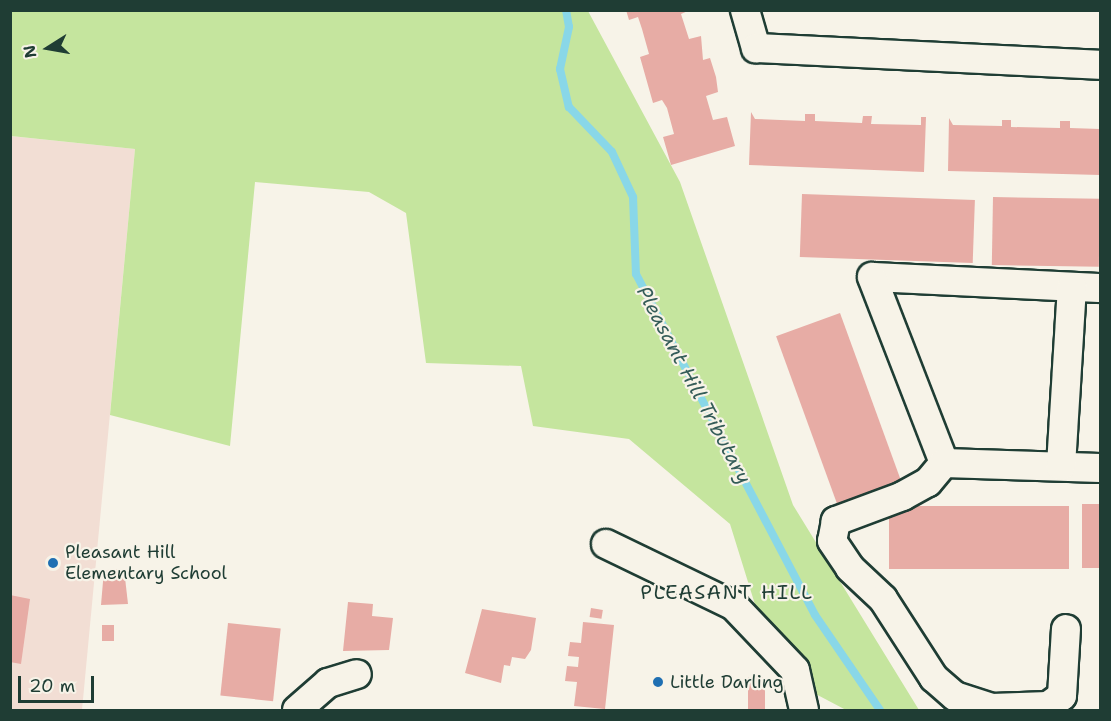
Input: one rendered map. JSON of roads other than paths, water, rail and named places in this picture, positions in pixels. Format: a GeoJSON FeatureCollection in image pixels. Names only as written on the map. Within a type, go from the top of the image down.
{"type":"FeatureCollection","features":[{"type":"Feature","properties":{"kind":"lane"},"geometry":{"type":"LineString","coordinates":[[745,10],[756,48],[1101,65]]}},
{"type":"Feature","properties":{"kind":"lane"},"geometry":{"type":"LineString","coordinates":[[944,463],[872,277],[1101,288]]}},
{"type":"Feature","properties":{"kind":"lane"},"geometry":{"type":"LineString","coordinates":[[1061,466],[1072,287]]}},
{"type":"Feature","properties":{"kind":"lane"},"geometry":{"type":"LineString","coordinates":[[944,463],[1101,468]]}},
{"type":"Feature","properties":{"kind":"lane"},"geometry":{"type":"LineString","coordinates":[[944,463],[928,482],[903,496],[836,521],[832,541],[850,568],[883,599],[934,678],[955,696],[992,708],[1048,706],[1062,696],[1066,629]]}},
{"type":"Feature","properties":{"kind":"lane"},"geometry":{"type":"LineString","coordinates":[[606,544],[734,606],[795,669],[804,711]]}},
{"type":"Feature","properties":{"kind":"lane"},"geometry":{"type":"LineString","coordinates":[[297,711],[328,683],[357,674]]}},
{"type":"Feature","properties":{"kind":"waterway","name":"Pleasant Hill Tributary"},"geometry":{"type":"LineString","coordinates":[[566,10],[569,27],[560,69],[569,107],[612,152],[633,197],[636,274],[815,615],[880,710]]}},
{"type":"Feature","properties":{"kind":"place","name":"Pleasant Hill Elementary School"},"geometry":{"type":"Point","coordinates":[53,563]}},
{"type":"Feature","properties":{"kind":"place","name":"Little Darling"},"geometry":{"type":"Point","coordinates":[658,682]}},
{"type":"Feature","properties":{"kind":"district","name":"PLEASANT HILL"},"geometry":{"type":"Point","coordinates":[727,592]}}]}
